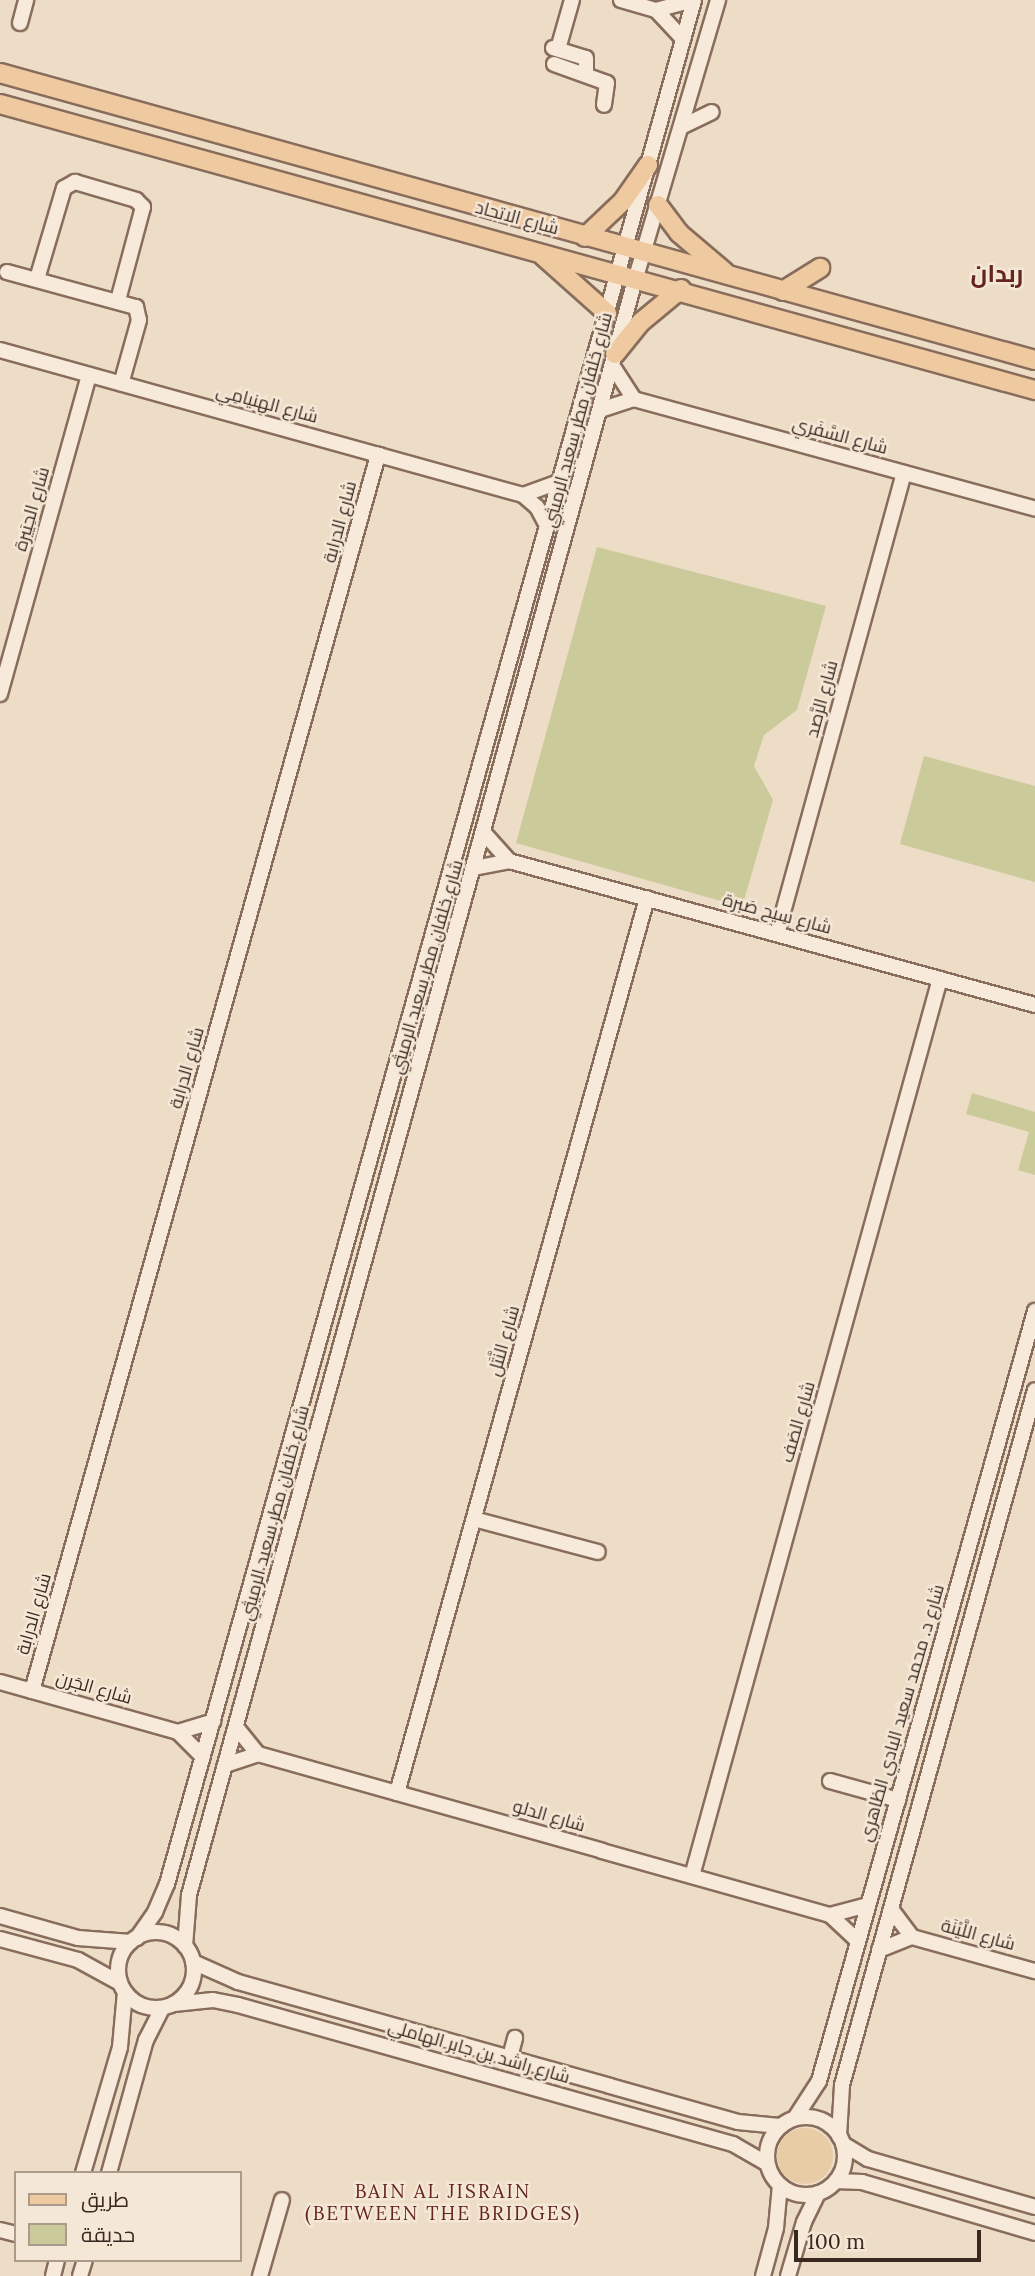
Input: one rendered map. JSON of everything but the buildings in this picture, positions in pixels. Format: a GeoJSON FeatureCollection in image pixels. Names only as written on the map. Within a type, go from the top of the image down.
{"type":"FeatureCollection","features":[{"type":"Feature","properties":{"kind":"main road","name":"شارع الاتحاد"},"geometry":{"type":"LineString","coordinates":[[0,73],[1035,360]]}},
{"type":"Feature","properties":{"kind":"main road","name":"شارع الاتحاد"},"geometry":{"type":"LineString","coordinates":[[0,104],[636,276],[1035,390]]}},
{"type":"Feature","properties":{"kind":"main road"},"geometry":{"type":"LineString","coordinates":[[585,237],[623,201],[648,165]]}},
{"type":"Feature","properties":{"kind":"main road"},"geometry":{"type":"LineString","coordinates":[[658,205],[679,233],[731,277]]}},
{"type":"Feature","properties":{"kind":"main road"},"geometry":{"type":"LineString","coordinates":[[531,249],[570,276],[607,313]]}},
{"type":"Feature","properties":{"kind":"main road"},"geometry":{"type":"LineString","coordinates":[[783,291],[820,268]]}},
{"type":"Feature","properties":{"kind":"main road"},"geometry":{"type":"LineString","coordinates":[[614,360],[641,322],[681,289]]}},
{"type":"Feature","properties":{"kind":"street"},"geometry":{"type":"LineString","coordinates":[[20,23],[26,0]]}},
{"type":"Feature","properties":{"kind":"street"},"geometry":{"type":"LineString","coordinates":[[572,0],[555,54],[586,58],[586,75],[607,83],[604,105]]}},
{"type":"Feature","properties":{"kind":"street"},"geometry":{"type":"LineString","coordinates":[[621,0],[656,10],[694,0]]}},
{"type":"Feature","properties":{"kind":"street","name":"شارع خلفان مطر سعيد الرميثي"},"geometry":{"type":"LineString","coordinates":[[134,1940],[162,1898],[203,1757],[694,0]]}},
{"type":"Feature","properties":{"kind":"street","name":"شارع خلفان مطر سعيد الرميثي"},"geometry":{"type":"LineString","coordinates":[[185,1946],[189,1895],[553,587],[636,276],[718,0]]}},
{"type":"Feature","properties":{"kind":"street"},"geometry":{"type":"LineString","coordinates":[[656,10],[683,39]]}},
{"type":"Feature","properties":{"kind":"street"},"geometry":{"type":"LineString","coordinates":[[681,127],[712,112]]}},
{"type":"Feature","properties":{"kind":"street"},"geometry":{"type":"LineString","coordinates":[[37,279],[64,188],[75,182],[136,200],[143,207],[118,300]]}},
{"type":"Feature","properties":{"kind":"street"},"geometry":{"type":"LineString","coordinates":[[8,272],[132,304],[139,316],[121,384]]}},
{"type":"Feature","properties":{"kind":"street","name":"شارع الهِنيامِي"},"geometry":{"type":"LineString","coordinates":[[0,350],[523,495]]}},
{"type":"Feature","properties":{"kind":"street"},"geometry":{"type":"LineString","coordinates":[[600,410],[634,399],[614,360]]}},
{"type":"Feature","properties":{"kind":"street","name":"شارع الحِيَيرة"},"geometry":{"type":"LineString","coordinates":[[0,694],[89,375]]}},
{"type":"Feature","properties":{"kind":"street","name":"شارع السَّفَري"},"geometry":{"type":"LineString","coordinates":[[634,399],[1035,509]]}},
{"type":"Feature","properties":{"kind":"street","name":"شارع الدرابة"},"geometry":{"type":"LineString","coordinates":[[32,1691],[378,455]]}},
{"type":"Feature","properties":{"kind":"street","name":"شارع الرَّصد"},"geometry":{"type":"LineString","coordinates":[[777,934],[904,473]]}},
{"type":"Feature","properties":{"kind":"street"},"geometry":{"type":"LineString","coordinates":[[547,526],[537,507],[523,495],[559,482]]}},
{"type":"Feature","properties":{"kind":"street"},"geometry":{"type":"LineString","coordinates":[[532,581],[539,589],[553,587]]}},
{"type":"Feature","properties":{"kind":"street"},"geometry":{"type":"LineString","coordinates":[[484,833],[509,861]]}},
{"type":"Feature","properties":{"kind":"street","name":"شارع سِيح صَبرة"},"geometry":{"type":"LineString","coordinates":[[474,868],[509,861],[1035,1005]]}},
{"type":"Feature","properties":{"kind":"street","name":"شارع النَّتَل"},"geometry":{"type":"LineString","coordinates":[[397,1793],[647,898]]}},
{"type":"Feature","properties":{"kind":"street","name":"شارع الصَف"},"geometry":{"type":"LineString","coordinates":[[692,1876],[940,979]]}},
{"type":"Feature","properties":{"kind":"street","name":"شارع د. محمد سعيد البادي الظاهري"},"geometry":{"type":"LineString","coordinates":[[795,2118],[819,2081],[1035,1311]]}},
{"type":"Feature","properties":{"kind":"street"},"geometry":{"type":"LineString","coordinates":[[788,2276],[804,2222],[818,2193],[836,2181],[842,2169],[842,2085],[1035,1390]]}},
{"type":"Feature","properties":{"kind":"street"},"geometry":{"type":"LineString","coordinates":[[474,1519],[598,1552]]}},
{"type":"Feature","properties":{"kind":"street"},"geometry":{"type":"LineString","coordinates":[[243,1613],[266,1619]]}},
{"type":"Feature","properties":{"kind":"street","name":"شارع الجَرن"},"geometry":{"type":"LineString","coordinates":[[0,1682],[178,1732],[203,1757]]}},
{"type":"Feature","properties":{"kind":"street"},"geometry":{"type":"LineString","coordinates":[[178,1732],[213,1721]]}},
{"type":"Feature","properties":{"kind":"street"},"geometry":{"type":"LineString","coordinates":[[225,1765],[258,1754],[236,1727]]}},
{"type":"Feature","properties":{"kind":"street","name":"شارع الدلو"},"geometry":{"type":"LineString","coordinates":[[258,1754],[830,1915],[858,1941]]}},
{"type":"Feature","properties":{"kind":"street"},"geometry":{"type":"LineString","coordinates":[[907,1765],[929,1772]]}},
{"type":"Feature","properties":{"kind":"street"},"geometry":{"type":"LineString","coordinates":[[831,1781],[898,1800]]}},
{"type":"Feature","properties":{"kind":"street"},"geometry":{"type":"LineString","coordinates":[[830,1915],[868,1905]]}},
{"type":"Feature","properties":{"kind":"street"},"geometry":{"type":"LineString","coordinates":[[879,1950],[912,1937],[891,1909]]}},
{"type":"Feature","properties":{"kind":"street"},"geometry":{"type":"LineString","coordinates":[[0,1916],[78,1938],[134,1940],[168,1934],[185,1946],[193,1962],[191,1986],[168,2006],[146,2040],[110,2171]]}},
{"type":"Feature","properties":{"kind":"street","name":"شارع اللَّيْنَة"},"geometry":{"type":"LineString","coordinates":[[912,1937],[1035,1971]]}},
{"type":"Feature","properties":{"kind":"street"},"geometry":{"type":"LineString","coordinates":[[0,1939],[78,1960],[123,1987],[141,2005],[168,2006]]}},
{"type":"Feature","properties":{"kind":"street"},"geometry":{"type":"LineString","coordinates":[[84,2171],[120,2047],[123,1987],[119,1961],[134,1940]]}},
{"type":"Feature","properties":{"kind":"street","name":"شارع راشد بن جابر الهاملي"},"geometry":{"type":"LineString","coordinates":[[193,1962],[238,1982],[738,2122],[780,2126]]}},
{"type":"Feature","properties":{"kind":"street","name":"شارع راشد بن جابر الهاملي"},"geometry":{"type":"LineString","coordinates":[[168,2006],[212,2000],[238,2005],[733,2144],[767,2164]]}},
{"type":"Feature","properties":{"kind":"street"},"geometry":{"type":"LineString","coordinates":[[510,2057],[515,2038]]}},
{"type":"Feature","properties":{"kind":"street"},"geometry":{"type":"LineString","coordinates":[[818,2193],[798,2194],[780,2185],[767,2164],[769,2143],[780,2126],[795,2118],[823,2121],[841,2140],[868,2158],[1035,2207]]}},
{"type":"Feature","properties":{"kind":"street"},"geometry":{"type":"LineString","coordinates":[[836,2181],[862,2182],[1035,2233]]}},
{"type":"Feature","properties":{"kind":"street"},"geometry":{"type":"LineString","coordinates":[[763,2276],[776,2228],[780,2185]]}},
{"type":"Feature","properties":{"kind":"street"},"geometry":{"type":"LineString","coordinates":[[260,2276],[282,2200]]}},
{"type":"Feature","properties":{"kind":"green space"},"geometry":{"type":"Polygon","coordinates":[[[597,547],[826,606],[797,710],[764,735],[754,766],[773,800],[742,907],[516,843],[597,547]]]}},
{"type":"Feature","properties":{"kind":"green space"},"geometry":{"type":"Polygon","coordinates":[[[924,756],[1035,786],[1035,882],[900,844],[924,756]]]}},
{"type":"Feature","properties":{"kind":"green space"},"geometry":{"type":"Polygon","coordinates":[[[972,1093],[1035,1112],[1035,1175],[1018,1170],[1029,1132],[966,1114],[972,1093]]]}},
{"type":"Feature","properties":{"kind":"sand"},"geometry":{"type":"Polygon","coordinates":[[[805,2128],[816,2130],[825,2136],[831,2145],[831,2167],[825,2176],[816,2182],[805,2184],[794,2182],[785,2176],[779,2167],[777,2156],[779,2145],[785,2136],[794,2130],[805,2128]]]}},
{"type":"Feature","properties":{"kind":"district","name":"ربدان"},"geometry":{"type":"Point","coordinates":[997,274]}},
{"type":"Feature","properties":{"kind":"district","name":"BAIN AL JISRAIN (BETWEEN THE BRIDGES)"},"geometry":{"type":"Point","coordinates":[443,2203]}}]}
